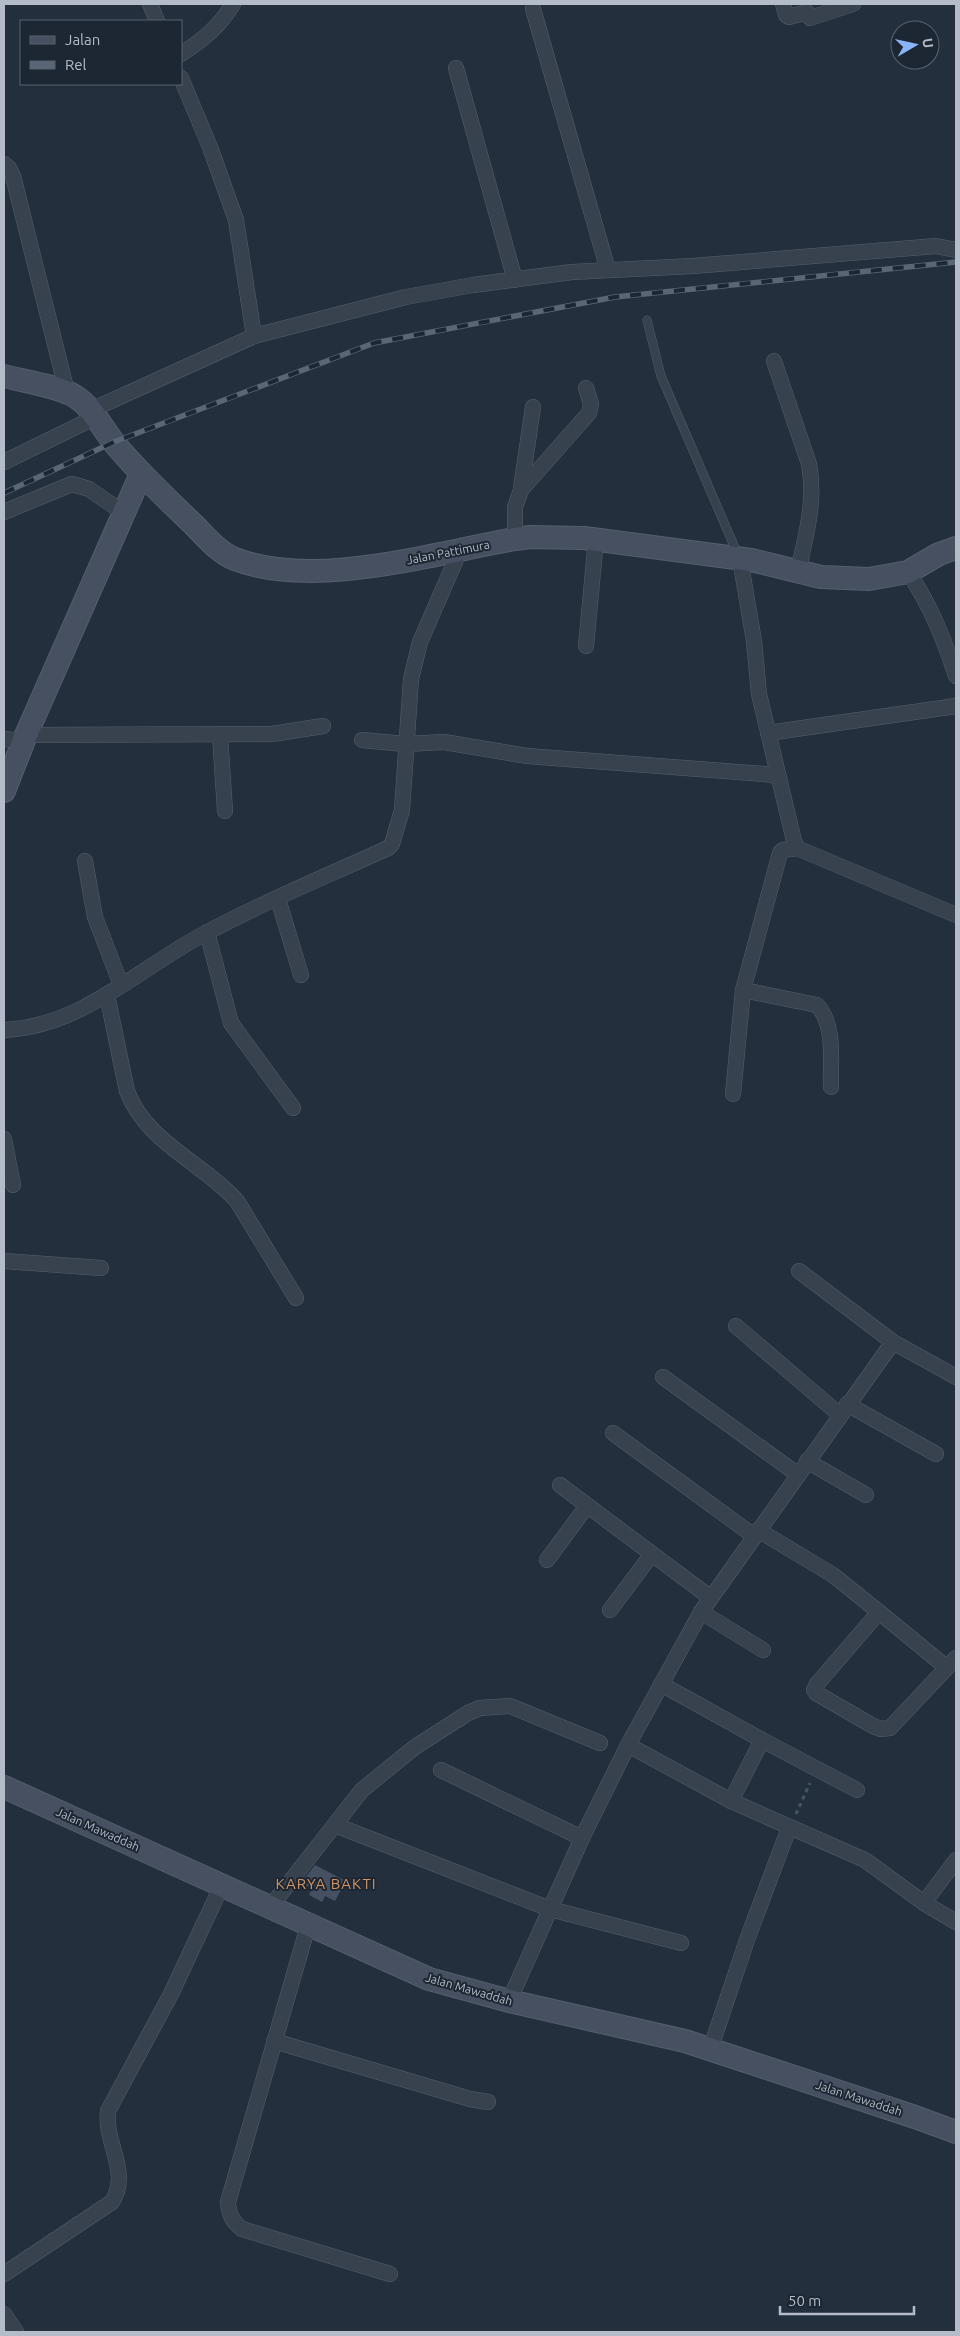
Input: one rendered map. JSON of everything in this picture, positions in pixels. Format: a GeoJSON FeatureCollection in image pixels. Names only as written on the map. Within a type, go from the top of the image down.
{"type":"FeatureCollection","features":[{"type":"Feature","properties":{"kind":"street"},"geometry":{"type":"LineString","coordinates":[[150,4],[158,20]]}},
{"type":"Feature","properties":{"kind":"street"},"geometry":{"type":"LineString","coordinates":[[182,53],[202,40],[224,20],[233,4]]}},
{"type":"Feature","properties":{"kind":"street"},"geometry":{"type":"LineString","coordinates":[[783,4],[786,15],[789,17],[804,11],[807,12],[810,18],[853,4]]}},
{"type":"Feature","properties":{"kind":"street"},"geometry":{"type":"LineString","coordinates":[[533,9],[608,270]]}},
{"type":"Feature","properties":{"kind":"street"},"geometry":{"type":"LineString","coordinates":[[456,68],[515,280]]}},
{"type":"Feature","properties":{"kind":"street"},"geometry":{"type":"LineString","coordinates":[[182,80],[210,146],[236,220],[254,336]]}},
{"type":"Feature","properties":{"kind":"street"},"geometry":{"type":"LineString","coordinates":[[4,164],[9,168],[13,176],[67,392]]}},
{"type":"Feature","properties":{"kind":"street"},"geometry":{"type":"LineString","coordinates":[[4,462],[93,414],[254,336],[406,297],[515,280],[608,270],[693,266],[936,246],[956,250]]}},
{"type":"Feature","properties":{"kind":"street"},"geometry":{"type":"LineString","coordinates":[[774,361],[809,464],[812,481],[813,500],[798,572]]}},
{"type":"Feature","properties":{"kind":"street","name":"Jalan Pattimura"},"geometry":{"type":"LineString","coordinates":[[4,376],[67,392],[77,397],[141,474],[216,547],[233,558],[259,566],[286,570],[351,570],[461,548],[530,537],[596,539],[740,559],[821,577],[869,579],[908,572],[939,554],[956,548]]}},
{"type":"Feature","properties":{"kind":"street"},"geometry":{"type":"LineString","coordinates":[[521,490],[590,413],[591,404],[586,388]]}},
{"type":"Feature","properties":{"kind":"street"},"geometry":{"type":"LineString","coordinates":[[515,539],[515,507],[521,490],[533,406]]}},
{"type":"Feature","properties":{"kind":"street"},"geometry":{"type":"LineString","coordinates":[[4,791],[18,738],[141,474]]}},
{"type":"Feature","properties":{"kind":"street"},"geometry":{"type":"LineString","coordinates":[[4,512],[72,484],[89,489],[124,513]]}},
{"type":"Feature","properties":{"kind":"street"},"geometry":{"type":"LineString","coordinates":[[586,646],[596,539]]}},
{"type":"Feature","properties":{"kind":"street"},"geometry":{"type":"LineString","coordinates":[[4,1030],[50,1021],[78,1011],[107,995],[207,932],[388,848],[392,844],[402,810],[405,744],[411,679],[420,642],[461,548]]}},
{"type":"Feature","properties":{"kind":"street"},"geometry":{"type":"LineString","coordinates":[[740,559],[754,641],[759,694],[777,775],[797,848]]}},
{"type":"Feature","properties":{"kind":"street"},"geometry":{"type":"LineString","coordinates":[[908,572],[927,600],[943,636],[956,676]]}},
{"type":"Feature","properties":{"kind":"street"},"geometry":{"type":"LineString","coordinates":[[768,733],[956,706]]}},
{"type":"Feature","properties":{"kind":"street"},"geometry":{"type":"LineString","coordinates":[[18,738],[272,734],[323,726]]}},
{"type":"Feature","properties":{"kind":"street"},"geometry":{"type":"LineString","coordinates":[[220,735],[225,811]]}},
{"type":"Feature","properties":{"kind":"street"},"geometry":{"type":"LineString","coordinates":[[362,740],[405,744],[444,742],[526,756],[777,775]]}},
{"type":"Feature","properties":{"kind":"street"},"geometry":{"type":"LineString","coordinates":[[733,1094],[743,990],[780,853],[783,850],[797,848],[956,915]]}},
{"type":"Feature","properties":{"kind":"street"},"geometry":{"type":"LineString","coordinates":[[85,862],[95,917],[121,985]]}},
{"type":"Feature","properties":{"kind":"street"},"geometry":{"type":"LineString","coordinates":[[278,899],[301,975]]}},
{"type":"Feature","properties":{"kind":"street"},"geometry":{"type":"LineString","coordinates":[[207,932],[230,1023],[293,1108]]}},
{"type":"Feature","properties":{"kind":"street"},"geometry":{"type":"LineString","coordinates":[[743,990],[817,1005],[825,1014],[829,1026],[831,1087]]}},
{"type":"Feature","properties":{"kind":"street"},"geometry":{"type":"LineString","coordinates":[[107,995],[131,1103],[163,1140],[227,1190],[237,1202],[296,1298]]}},
{"type":"Feature","properties":{"kind":"street"},"geometry":{"type":"LineString","coordinates":[[4,1139],[13,1185]]}},
{"type":"Feature","properties":{"kind":"street"},"geometry":{"type":"LineString","coordinates":[[4,1262],[101,1268]]}},
{"type":"Feature","properties":{"kind":"street"},"geometry":{"type":"LineString","coordinates":[[799,1271],[893,1342],[956,1377]]}},
{"type":"Feature","properties":{"kind":"street"},"geometry":{"type":"LineString","coordinates":[[736,1326],[844,1409],[936,1454]]}},
{"type":"Feature","properties":{"kind":"street"},"geometry":{"type":"LineString","coordinates":[[509,2001],[582,1838],[628,1745],[701,1612],[797,1474],[893,1342]]}},
{"type":"Feature","properties":{"kind":"street"},"geometry":{"type":"LineString","coordinates":[[663,1377],[797,1474]]}},
{"type":"Feature","properties":{"kind":"street"},"geometry":{"type":"LineString","coordinates":[[612,1432],[756,1533],[833,1575],[879,1612],[951,1663],[890,1728],[881,1729],[816,1693],[814,1690],[817,1684],[879,1612]]}},
{"type":"Feature","properties":{"kind":"street"},"geometry":{"type":"LineString","coordinates":[[807,1461],[866,1495]]}},
{"type":"Feature","properties":{"kind":"street"},"geometry":{"type":"LineString","coordinates":[[560,1485],[711,1598]]}},
{"type":"Feature","properties":{"kind":"street"},"geometry":{"type":"LineString","coordinates":[[547,1560],[587,1506]]}},
{"type":"Feature","properties":{"kind":"street"},"geometry":{"type":"LineString","coordinates":[[610,1610],[652,1554]]}},
{"type":"Feature","properties":{"kind":"street"},"geometry":{"type":"LineString","coordinates":[[701,1612],[763,1650]]}},
{"type":"Feature","properties":{"kind":"street"},"geometry":{"type":"LineString","coordinates":[[661,1684],[857,1790]]}},
{"type":"Feature","properties":{"kind":"street"},"geometry":{"type":"LineString","coordinates":[[271,1906],[362,1790],[415,1747],[480,1708],[510,1706],[600,1743]]}},
{"type":"Feature","properties":{"kind":"street"},"geometry":{"type":"LineString","coordinates":[[731,1801],[762,1740]]}},
{"type":"Feature","properties":{"kind":"street"},"geometry":{"type":"LineString","coordinates":[[628,1745],[731,1801],[865,1860],[924,1903],[956,1922]]}},
{"type":"Feature","properties":{"kind":"street"},"geometry":{"type":"LineString","coordinates":[[441,1770],[582,1838]]}},
{"type":"Feature","properties":{"kind":"street","name":"Jalan Mawaddah"},"geometry":{"type":"LineString","coordinates":[[4,1787],[271,1906],[308,1926],[430,1979],[509,2001],[685,2041],[956,2132]]}},
{"type":"Feature","properties":{"kind":"street"},"geometry":{"type":"LineString","coordinates":[[335,1825],[550,1909],[682,1943]]}},
{"type":"Feature","properties":{"kind":"street"},"geometry":{"type":"LineString","coordinates":[[710,2050],[748,1937],[789,1828]]}},
{"type":"Feature","properties":{"kind":"street"},"geometry":{"type":"LineString","coordinates":[[924,1903],[956,1860]]}},
{"type":"Feature","properties":{"kind":"street"},"geometry":{"type":"LineString","coordinates":[[4,2274],[112,2202],[116,2196],[120,2176],[106,2124],[108,2112],[170,1994],[222,1885]]}},
{"type":"Feature","properties":{"kind":"street"},"geometry":{"type":"LineString","coordinates":[[308,1926],[228,2202],[233,2222],[242,2229],[390,2274]]}},
{"type":"Feature","properties":{"kind":"street"},"geometry":{"type":"LineString","coordinates":[[274,2041],[470,2100],[488,2102]]}},
{"type":"Feature","properties":{"kind":"street"},"geometry":{"type":"LineString","coordinates":[[4,2314],[16,2332]]}},
{"type":"Feature","properties":{"kind":"lane"},"geometry":{"type":"LineString","coordinates":[[647,320],[661,376],[720,518],[740,559]]}},
{"type":"Feature","properties":{"kind":"path"},"geometry":{"type":"LineString","coordinates":[[789,1828],[817,1769]]}},
{"type":"Feature","properties":{"kind":"building"},"geometry":{"type":"Polygon","coordinates":[[[315,1865],[346,1881],[335,1901],[325,1896],[322,1902],[309,1895],[312,1888],[301,1883],[315,1865]]]}},
{"type":"Feature","properties":{"kind":"railway"},"geometry":{"type":"LineString","coordinates":[[4,493],[114,442],[374,343],[615,297],[956,262]]}},
{"type":"Feature","properties":{"kind":"district","name":"KARYA BAKTI"},"geometry":{"type":"Point","coordinates":[326,1883]}}]}
